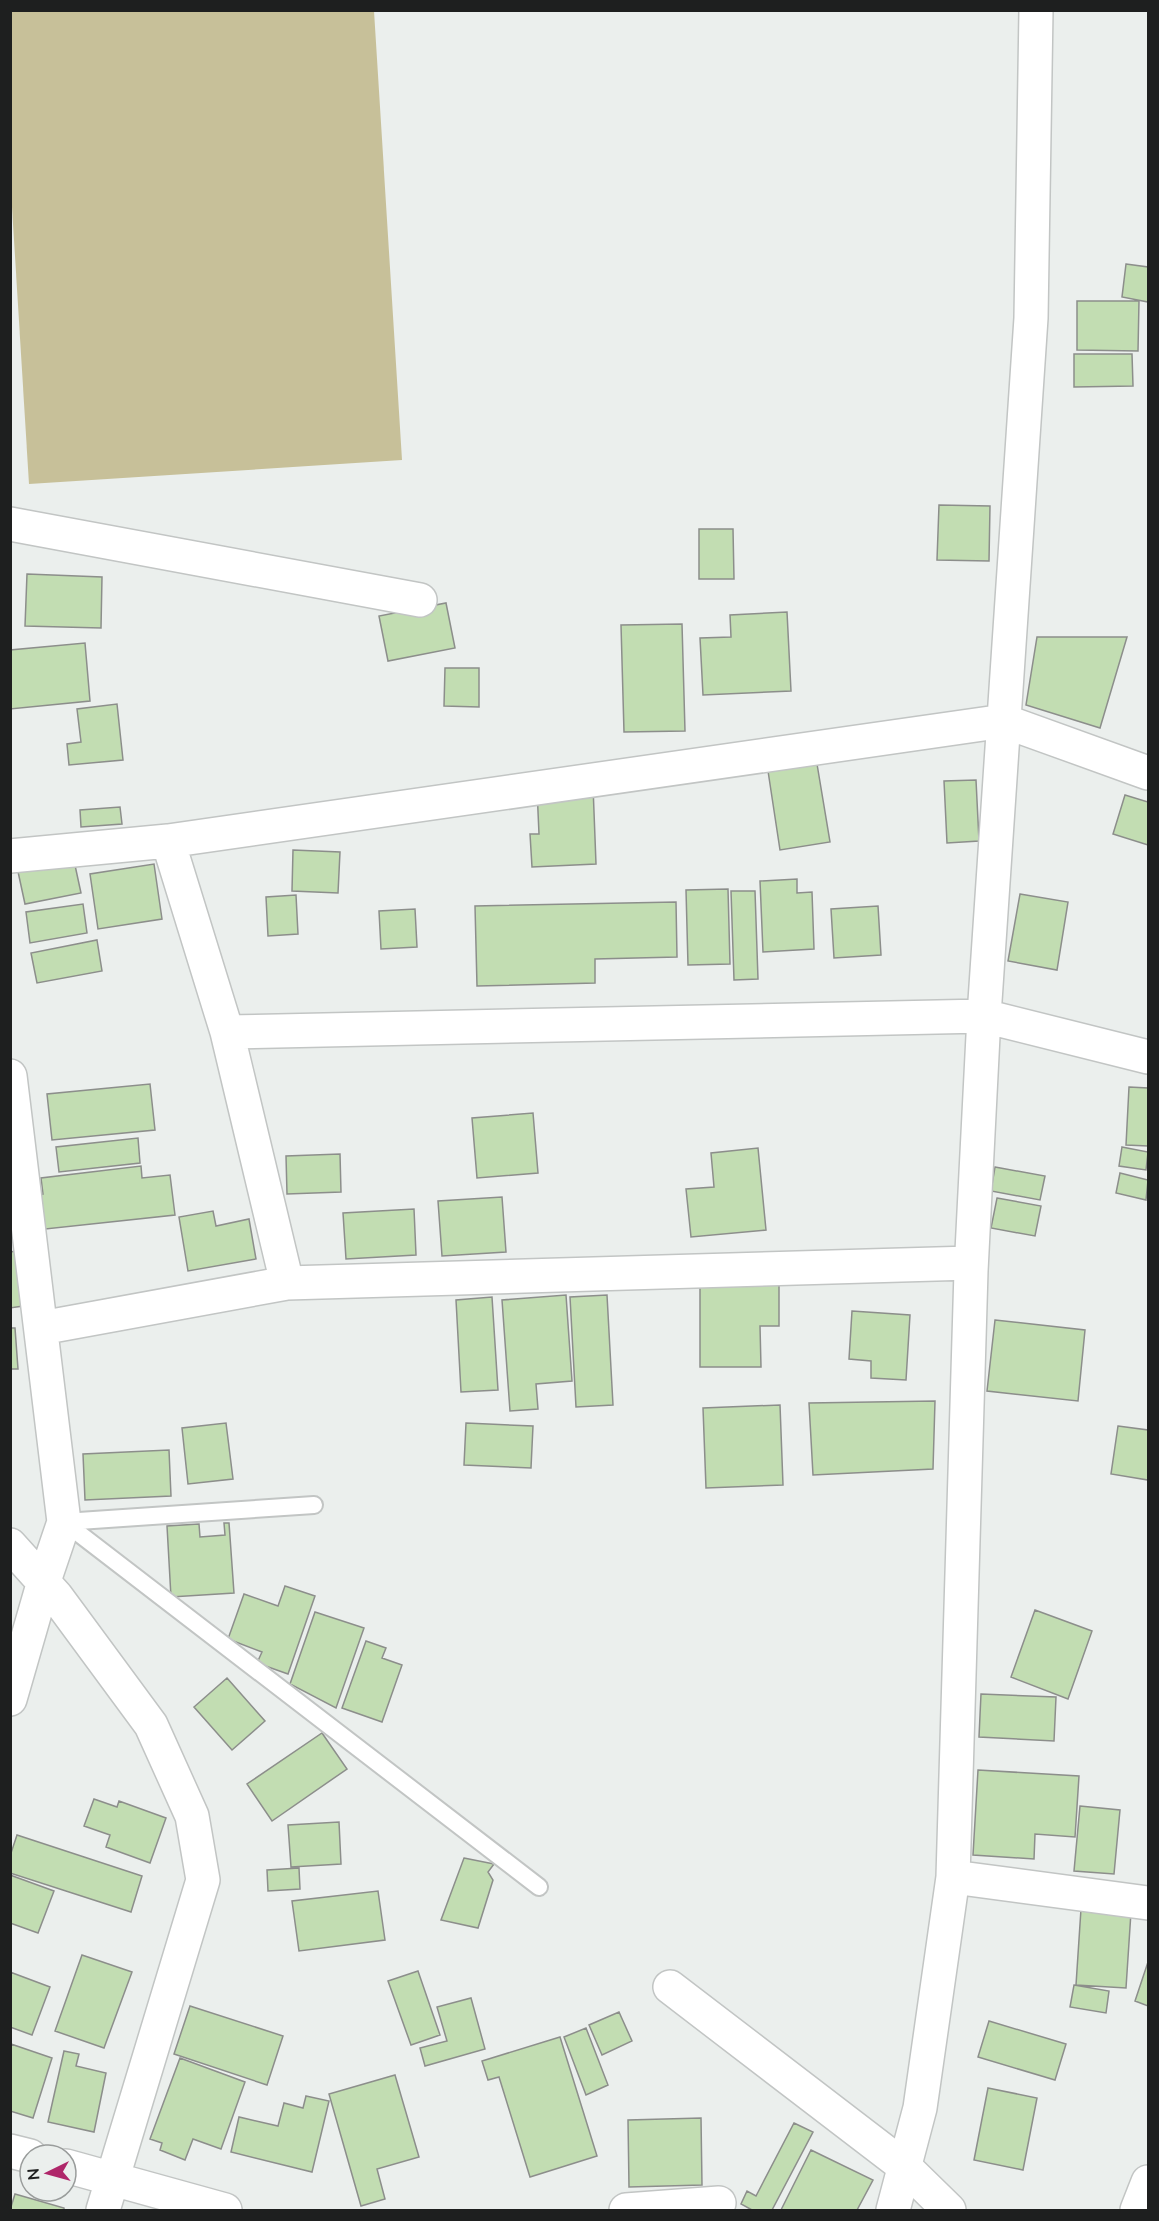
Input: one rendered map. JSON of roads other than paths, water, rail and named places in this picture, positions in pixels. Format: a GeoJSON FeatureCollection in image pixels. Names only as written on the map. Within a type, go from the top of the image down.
{"type":"FeatureCollection","features":[{"type":"Feature","properties":{"kind":"street"},"geometry":{"type":"LineString","coordinates":[[893,2211],[921,2108],[953,1877],[972,1263],[984,1016],[1031,318],[1036,10]]}},
{"type":"Feature","properties":{"kind":"street"},"geometry":{"type":"LineString","coordinates":[[10,524],[420,600]]}},
{"type":"Feature","properties":{"kind":"street"},"geometry":{"type":"LineString","coordinates":[[10,856],[168,841],[1004,721],[1149,773]]}},
{"type":"Feature","properties":{"kind":"street"},"geometry":{"type":"LineString","coordinates":[[168,841],[227,1032],[287,1283]]}},
{"type":"Feature","properties":{"kind":"street"},"geometry":{"type":"LineString","coordinates":[[227,1032],[984,1016],[1149,1057]]}},
{"type":"Feature","properties":{"kind":"street"},"geometry":{"type":"LineString","coordinates":[[10,1076],[64,1522],[44,1581],[10,1699]]}},
{"type":"Feature","properties":{"kind":"street"},"geometry":{"type":"LineString","coordinates":[[41,1328],[287,1283],[972,1263]]}},
{"type":"Feature","properties":{"kind":"street"},"geometry":{"type":"LineString","coordinates":[[10,1545],[44,1581],[151,1725],[192,1816],[203,1880],[103,2211]]}},
{"type":"Feature","properties":{"kind":"street"},"geometry":{"type":"LineString","coordinates":[[953,1877],[1149,1904]]}},
{"type":"Feature","properties":{"kind":"street"},"geometry":{"type":"LineString","coordinates":[[670,1987],[905,2167],[949,2211]]}},
{"type":"Feature","properties":{"kind":"street"},"geometry":{"type":"LineString","coordinates":[[78,2169],[225,2211]]}},
{"type":"Feature","properties":{"kind":"street"},"geometry":{"type":"LineString","coordinates":[[1137,2211],[1149,2182]]}},
{"type":"Feature","properties":{"kind":"street"},"geometry":{"type":"LineString","coordinates":[[626,2211],[719,2203]]}},
{"type":"Feature","properties":{"kind":"lane"},"geometry":{"type":"LineString","coordinates":[[64,1522],[314,1505]]}},
{"type":"Feature","properties":{"kind":"lane"},"geometry":{"type":"LineString","coordinates":[[64,1522],[539,1887]]}}]}
